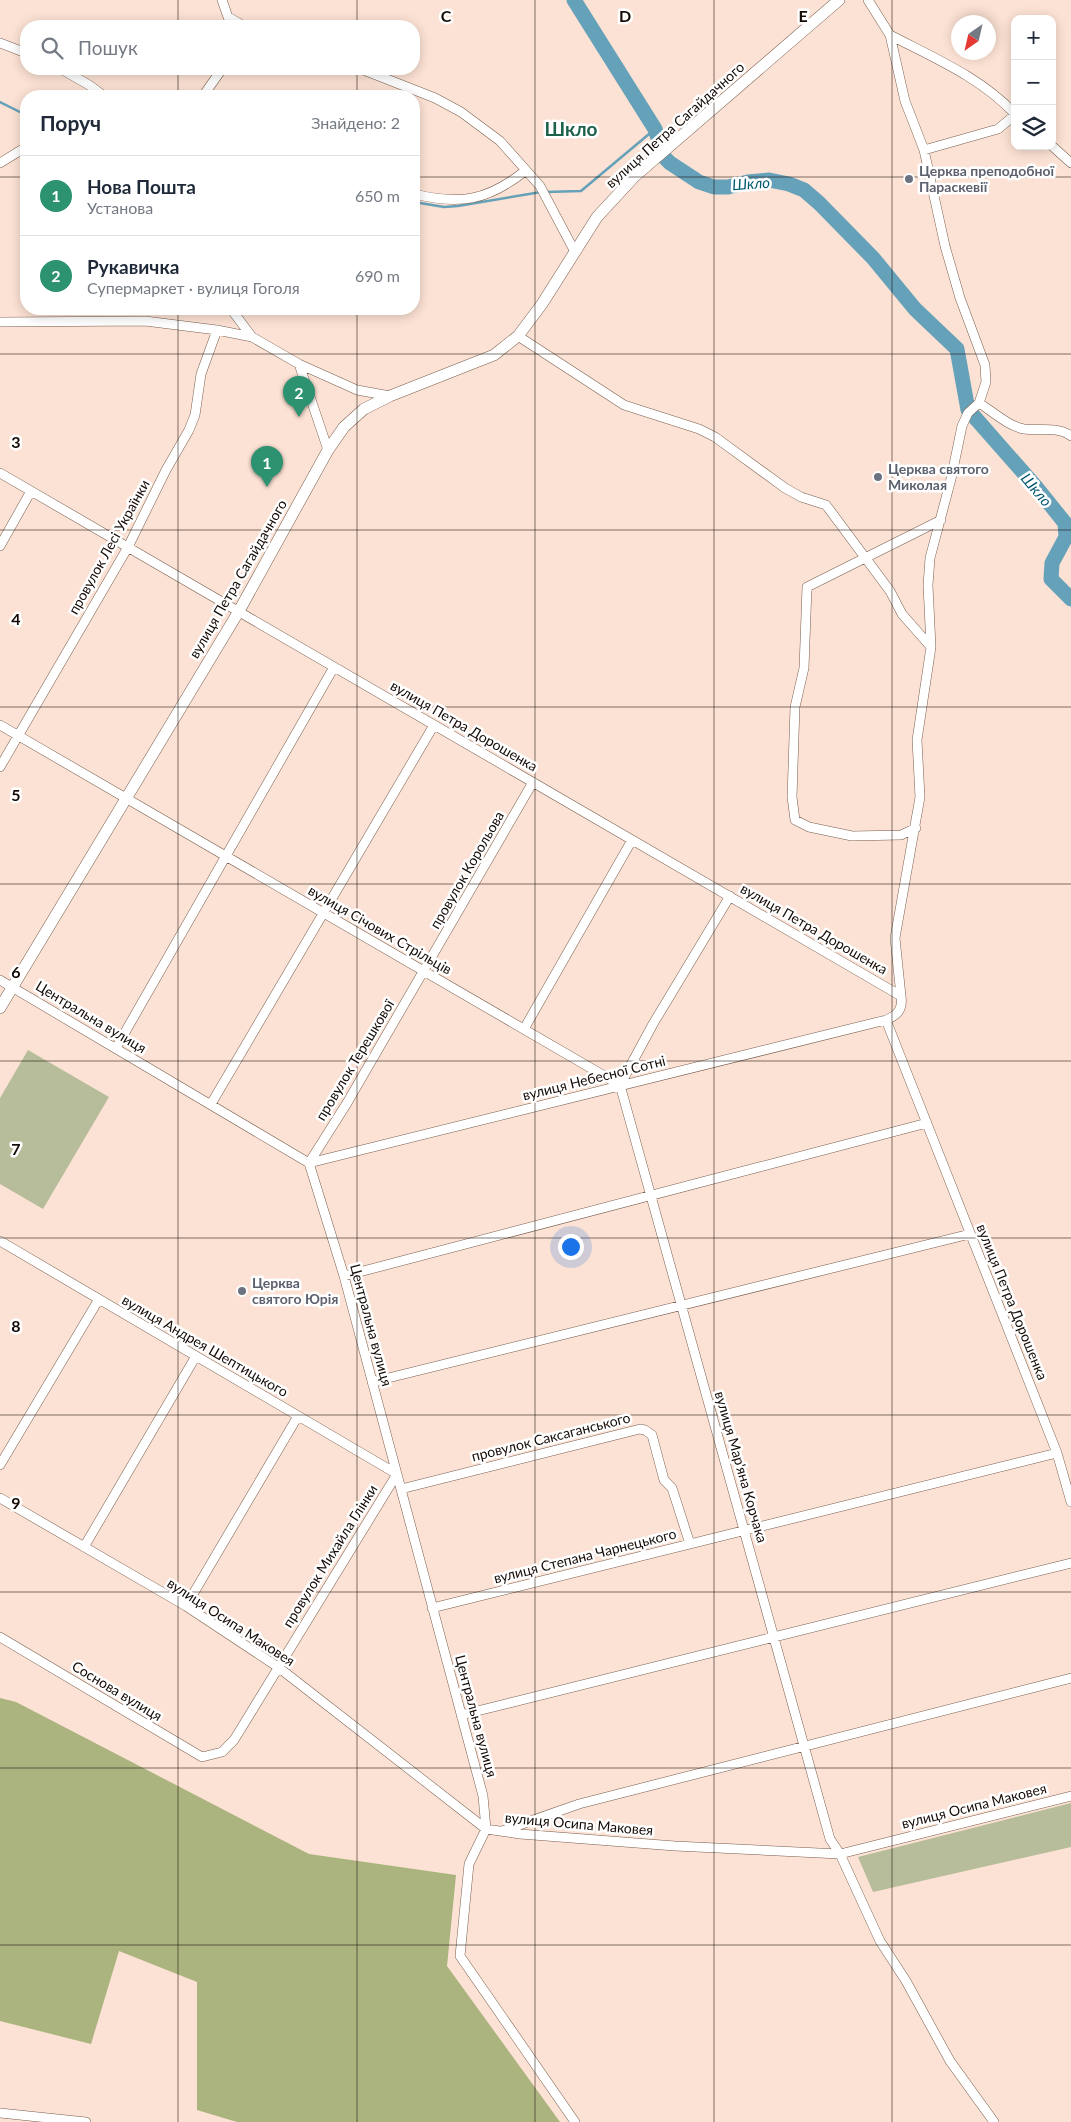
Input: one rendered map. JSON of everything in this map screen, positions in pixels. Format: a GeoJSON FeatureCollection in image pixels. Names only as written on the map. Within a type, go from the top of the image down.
{"type":"FeatureCollection","features":[{"type":"Feature","properties":{"kind":"street"},"geometry":{"type":"LineString","coordinates":[[222,0],[228,18],[232,20]]}},
{"type":"Feature","properties":{"kind":"street","name":"вулиця Петра Сагайдачного"},"geometry":{"type":"LineString","coordinates":[[0,1008],[239,611],[328,450],[344,427],[364,409],[390,396],[494,355],[518,336],[542,304],[597,217],[635,176],[839,0]]}},
{"type":"Feature","properties":{"kind":"street"},"geometry":{"type":"LineString","coordinates":[[868,0],[890,35],[904,101],[924,150],[945,246],[960,298],[985,365],[986,382],[979,402],[968,413],[962,426],[930,567],[928,585],[931,647],[917,740],[920,797],[895,938],[901,996],[900,1010],[895,1016],[886,1020]]}},
{"type":"Feature","properties":{"kind":"street"},"geometry":{"type":"LineString","coordinates":[[890,35],[970,76],[1000,98],[1011,110]]}},
{"type":"Feature","properties":{"kind":"street"},"geometry":{"type":"LineString","coordinates":[[0,42],[20,50]]}},
{"type":"Feature","properties":{"kind":"street"},"geometry":{"type":"LineString","coordinates":[[72,75],[96,90]]}},
{"type":"Feature","properties":{"kind":"street"},"geometry":{"type":"LineString","coordinates":[[207,90],[218,75]]}},
{"type":"Feature","properties":{"kind":"street"},"geometry":{"type":"LineString","coordinates":[[376,75],[415,90]]}},
{"type":"Feature","properties":{"kind":"street"},"geometry":{"type":"LineString","coordinates":[[420,92],[461,112],[500,141],[540,186],[575,252]]}},
{"type":"Feature","properties":{"kind":"street"},"geometry":{"type":"LineString","coordinates":[[924,150],[998,129],[1011,118]]}},
{"type":"Feature","properties":{"kind":"street"},"geometry":{"type":"LineString","coordinates":[[1056,150],[1071,163]]}},
{"type":"Feature","properties":{"kind":"street"},"geometry":{"type":"LineString","coordinates":[[0,163],[20,151]]}},
{"type":"Feature","properties":{"kind":"street"},"geometry":{"type":"LineString","coordinates":[[420,195],[447,201],[468,200],[501,188],[525,171]]}},
{"type":"Feature","properties":{"kind":"street"},"geometry":{"type":"LineString","coordinates":[[236,315],[252,337]]}},
{"type":"Feature","properties":{"kind":"street"},"geometry":{"type":"LineString","coordinates":[[0,322],[145,321],[217,330],[252,337],[299,364],[357,390],[390,396]]}},
{"type":"Feature","properties":{"kind":"street","name":"провулок Лесі Українки"},"geometry":{"type":"LineString","coordinates":[[0,767],[128,547],[195,416],[201,374],[217,330]]}},
{"type":"Feature","properties":{"kind":"street"},"geometry":{"type":"LineString","coordinates":[[518,336],[624,405],[699,429],[715,437],[785,488],[826,505],[890,591],[902,614],[931,647]]}},
{"type":"Feature","properties":{"kind":"street"},"geometry":{"type":"LineString","coordinates":[[299,364],[328,450]]}},
{"type":"Feature","properties":{"kind":"street"},"geometry":{"type":"LineString","coordinates":[[979,402],[1017,427],[1059,430],[1071,436]]}},
{"type":"Feature","properties":{"kind":"street","name":"вулиця Петра Дорошенка"},"geometry":{"type":"LineString","coordinates":[[0,473],[901,996]]}},
{"type":"Feature","properties":{"kind":"street"},"geometry":{"type":"LineString","coordinates":[[0,546],[31,491]]}},
{"type":"Feature","properties":{"kind":"street"},"geometry":{"type":"LineString","coordinates":[[916,828],[901,835],[852,836],[809,827],[795,820],[792,797],[795,707],[804,668],[807,587],[941,520]]}},
{"type":"Feature","properties":{"kind":"street"},"geometry":{"type":"LineString","coordinates":[[116,1048],[334,667]]}},
{"type":"Feature","properties":{"kind":"street","name":"вулиця Січових Стрільців"},"geometry":{"type":"LineString","coordinates":[[0,725],[620,1085]]}},
{"type":"Feature","properties":{"kind":"street"},"geometry":{"type":"LineString","coordinates":[[211,1104],[434,725]]}},
{"type":"Feature","properties":{"kind":"street","name":"провулок Корольова"},"geometry":{"type":"LineString","coordinates":[[424,971],[533,782]]}},
{"type":"Feature","properties":{"kind":"street"},"geometry":{"type":"LineString","coordinates":[[524,1029],[632,840]]}},
{"type":"Feature","properties":{"kind":"street"},"geometry":{"type":"LineString","coordinates":[[620,1085],[653,1024],[730,896]]}},
{"type":"Feature","properties":{"kind":"street","name":"провулок Терешкової"},"geometry":{"type":"LineString","coordinates":[[309,1164],[424,971]]}},
{"type":"Feature","properties":{"kind":"street","name":"Центральна вулиця"},"geometry":{"type":"LineString","coordinates":[[0,980],[309,1164],[344,1276],[483,1796],[486,1829]]}},
{"type":"Feature","properties":{"kind":"street","name":"вулиця Петра Дорошенка"},"geometry":{"type":"LineString","coordinates":[[886,1020],[1057,1453],[1071,1502]]}},
{"type":"Feature","properties":{"kind":"street","name":"вулиця Небесної Сотні"},"geometry":{"type":"LineString","coordinates":[[309,1164],[886,1020]]}},
{"type":"Feature","properties":{"kind":"street","name":"вулиця Мар'яна Корчака"},"geometry":{"type":"LineString","coordinates":[[620,1085],[830,1839],[840,1854],[880,1941],[906,1981],[950,2061],[994,2122]]}},
{"type":"Feature","properties":{"kind":"street"},"geometry":{"type":"LineString","coordinates":[[344,1276],[927,1124]]}},
{"type":"Feature","properties":{"kind":"street"},"geometry":{"type":"LineString","coordinates":[[372,1382],[970,1234]]}},
{"type":"Feature","properties":{"kind":"street","name":"вулиця Андрея Шептицького"},"geometry":{"type":"LineString","coordinates":[[1,1245],[99,1299],[397,1474]]}},
{"type":"Feature","properties":{"kind":"street"},"geometry":{"type":"LineString","coordinates":[[0,1465],[99,1299]]}},
{"type":"Feature","properties":{"kind":"street"},"geometry":{"type":"LineString","coordinates":[[84,1547],[196,1356]]}},
{"type":"Feature","properties":{"kind":"street"},"geometry":{"type":"LineString","coordinates":[[186,1606],[298,1416]]}},
{"type":"Feature","properties":{"kind":"street","name":"провулок Саксаганського"},"geometry":{"type":"LineString","coordinates":[[401,1489],[645,1430],[652,1435],[664,1480],[672,1488],[690,1544]]}},
{"type":"Feature","properties":{"kind":"street","name":"вулиця Степана Чарнецького"},"geometry":{"type":"LineString","coordinates":[[432,1608],[1057,1453]]}},
{"type":"Feature","properties":{"kind":"street","name":"провулок Михайла Глінки"},"geometry":{"type":"LineString","coordinates":[[222,1752],[234,1740],[397,1474]]}},
{"type":"Feature","properties":{"kind":"street","name":"вулиця Осипа Маковея"},"geometry":{"type":"LineString","coordinates":[[0,1498],[186,1606],[278,1667],[486,1829],[499,1832],[666,1845],[840,1854],[1071,1796]]}},
{"type":"Feature","properties":{"kind":"street"},"geometry":{"type":"LineString","coordinates":[[461,1715],[1071,1563]]}},
{"type":"Feature","properties":{"kind":"street","name":"Соснова вулиця"},"geometry":{"type":"LineString","coordinates":[[0,1637],[202,1757],[222,1752]]}},
{"type":"Feature","properties":{"kind":"street"},"geometry":{"type":"LineString","coordinates":[[499,1832],[579,1804],[1071,1678]]}},
{"type":"Feature","properties":{"kind":"street"},"geometry":{"type":"LineString","coordinates":[[486,1829],[469,1864],[460,1956],[575,2122]]}},
{"type":"Feature","properties":{"kind":"street"},"geometry":{"type":"LineString","coordinates":[[0,2113],[86,2122]]}},
{"type":"Feature","properties":{"kind":"green space"},"geometry":{"type":"Polygon","coordinates":[[[28,1050],[109,1097],[43,1209],[0,1184],[0,1098],[28,1050]]]}},
{"type":"Feature","properties":{"kind":"green space"},"geometry":{"type":"Polygon","coordinates":[[[0,1698],[16,1702],[309,1854],[456,1875],[447,1966],[560,2122],[237,2122],[197,2110],[197,1982],[119,1951],[91,2044],[0,2021],[0,1698]]]}},
{"type":"Feature","properties":{"kind":"green space"},"geometry":{"type":"Polygon","coordinates":[[[1071,1803],[1071,1847],[873,1892],[858,1857],[1071,1803]]]}},
{"type":"Feature","properties":{"kind":"waterway","name":"Шкло"},"geometry":{"type":"LineString","coordinates":[[574,0],[655,129],[664,157],[699,182],[714,187],[728,187],[748,182],[769,180],[789,184],[804,190],[873,258],[915,309],[957,349],[968,410]]}},
{"type":"Feature","properties":{"kind":"waterway"},"geometry":{"type":"LineString","coordinates":[[0,102],[20,112]]}},
{"type":"Feature","properties":{"kind":"waterway"},"geometry":{"type":"LineString","coordinates":[[546,192],[581,191],[655,129]]}},
{"type":"Feature","properties":{"kind":"waterway"},"geometry":{"type":"LineString","coordinates":[[420,203],[444,207],[458,206],[541,192]]}},
{"type":"Feature","properties":{"kind":"waterway","name":"Шкло"},"geometry":{"type":"LineString","coordinates":[[971,413],[1065,523],[1066,537],[1052,563],[1051,579],[1071,599]]}},
{"type":"Feature","properties":{"kind":"place","name":"Церква преподобної Параскевії"},"geometry":{"type":"Point","coordinates":[909,179]}},
{"type":"Feature","properties":{"kind":"place","name":"Рукавичка"},"geometry":{"type":"Point","coordinates":[299,417]}},
{"type":"Feature","properties":{"kind":"place","name":"Церква святого Миколая"},"geometry":{"type":"Point","coordinates":[878,477]}},
{"type":"Feature","properties":{"kind":"place","name":"Нова Пошта"},"geometry":{"type":"Point","coordinates":[267,487]}},
{"type":"Feature","properties":{"kind":"place","name":"Церква святого Юрія"},"geometry":{"type":"Point","coordinates":[242,1291]}},
{"type":"Feature","properties":{"kind":"district","name":"Шкло"},"geometry":{"type":"Point","coordinates":[571,129]}}]}
